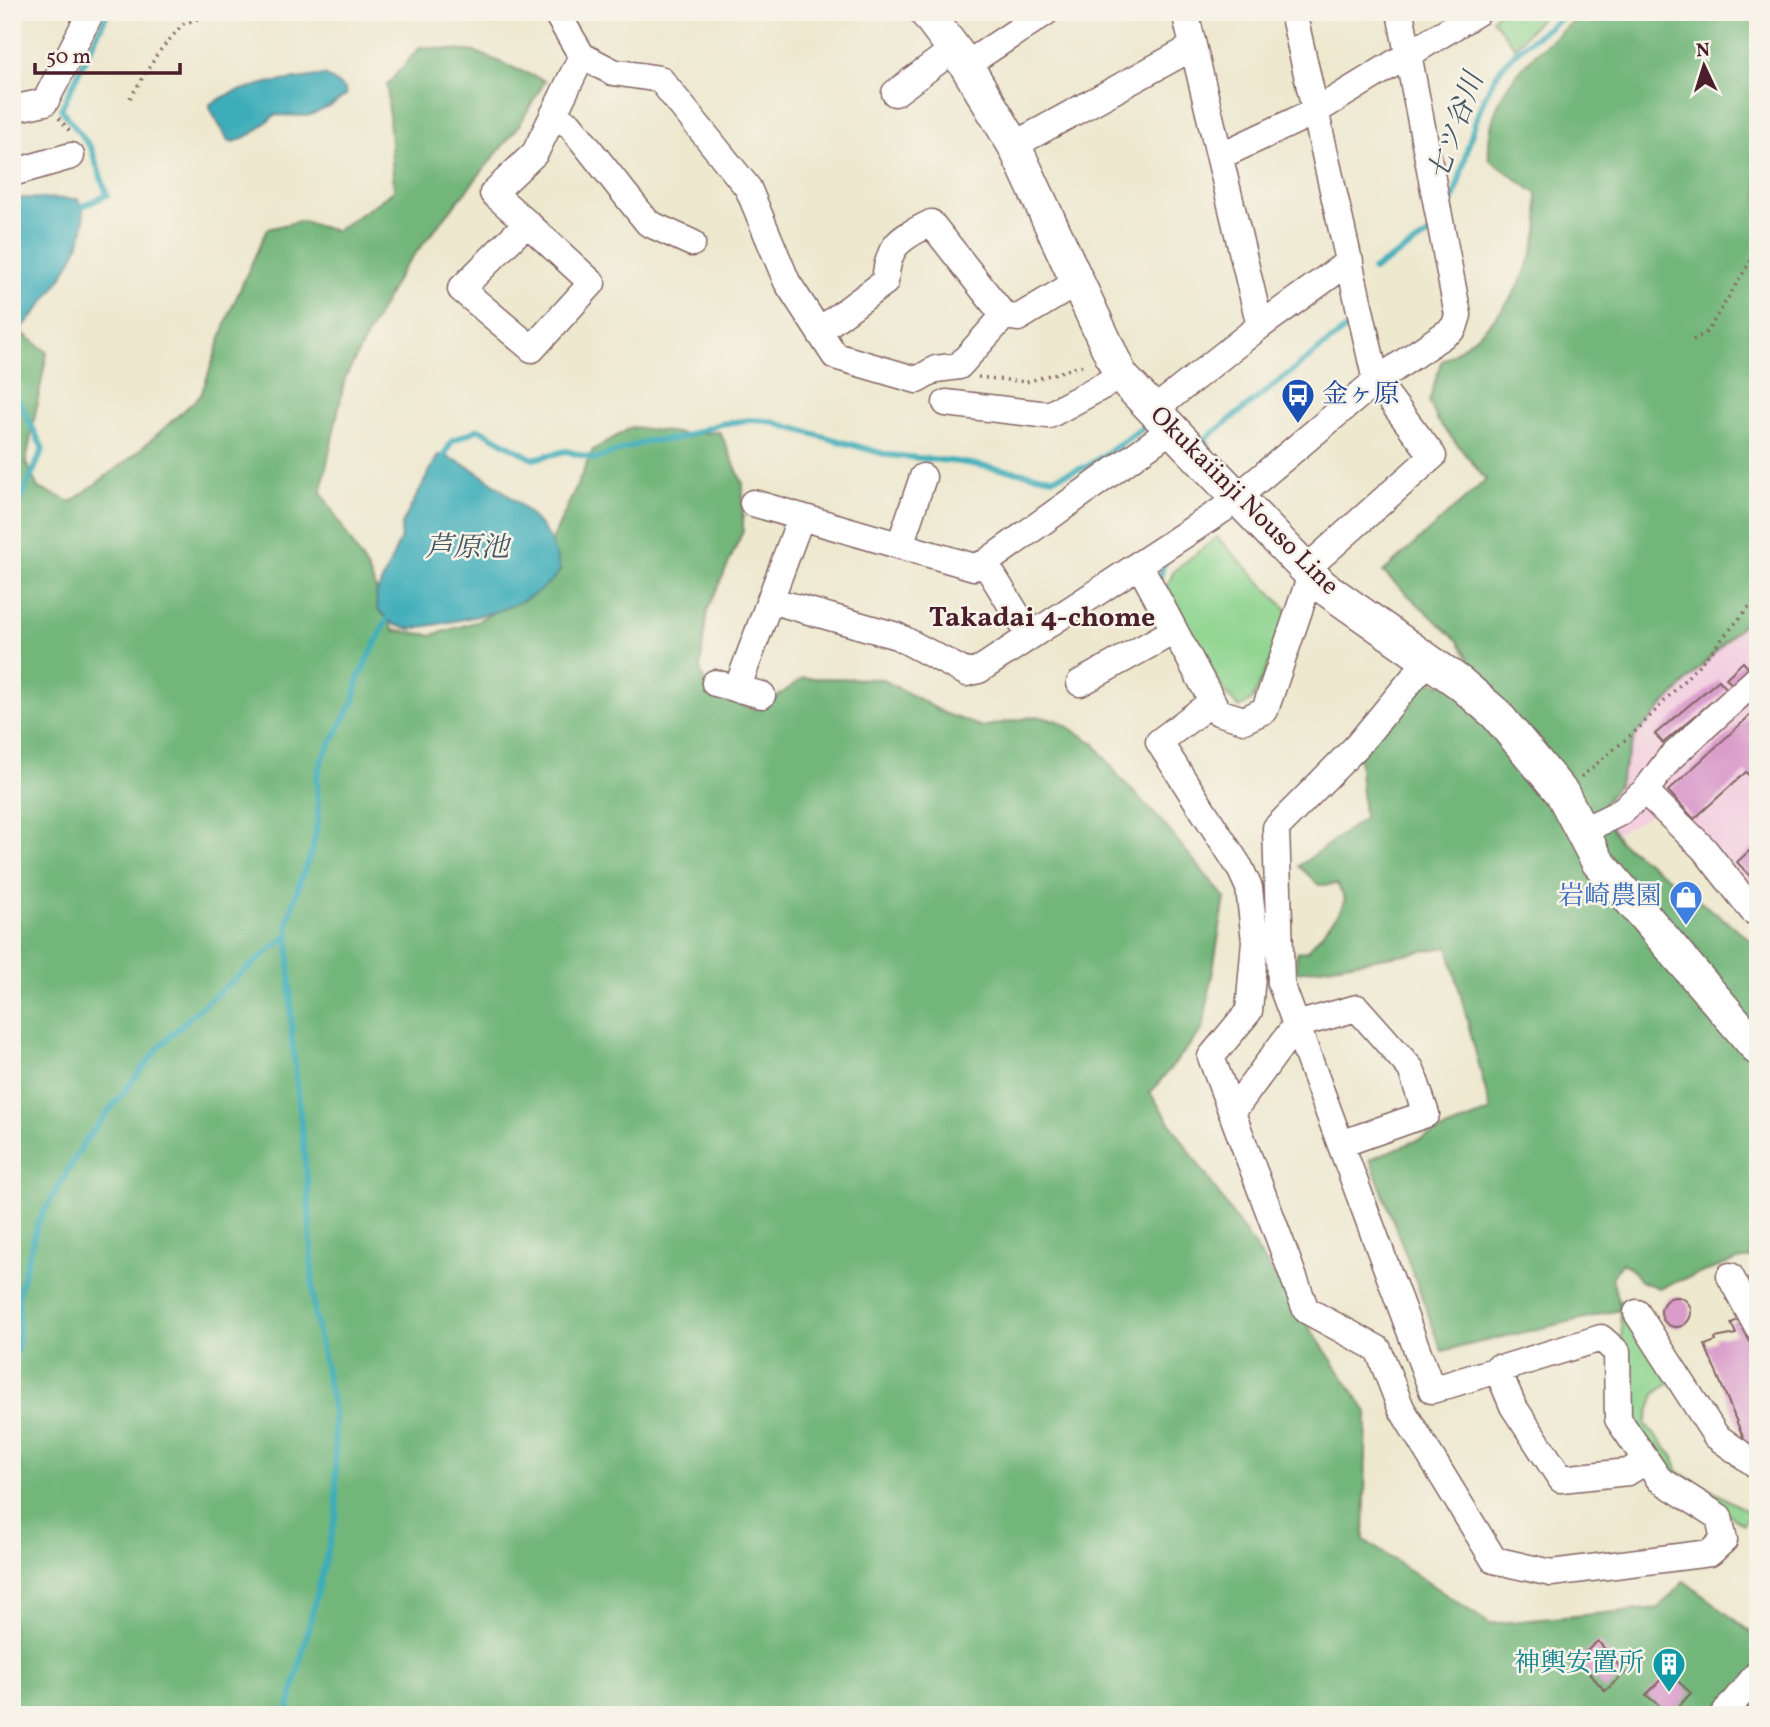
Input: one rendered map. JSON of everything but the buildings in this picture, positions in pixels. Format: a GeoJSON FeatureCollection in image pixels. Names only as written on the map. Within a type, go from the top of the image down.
{"type":"FeatureCollection","features":[{"type":"Feature","properties":{"kind":"main road","name":"Okukaiinji Nouso Line"},"geometry":{"type":"LineString","coordinates":[[926,12],[960,57],[1014,145],[1117,366],[1163,420],[1322,586],[1427,660],[1496,714],[1562,793],[1598,862],[1758,1049]]}},
{"type":"Feature","properties":{"kind":"street"},"geometry":{"type":"LineString","coordinates":[[12,109],[45,102],[91,12]]}},
{"type":"Feature","properties":{"kind":"street"},"geometry":{"type":"LineString","coordinates":[[556,12],[582,56],[613,72],[660,79],[748,188],[787,282],[835,356],[917,380],[936,369],[959,366],[1004,316]]}},
{"type":"Feature","properties":{"kind":"street"},"geometry":{"type":"LineString","coordinates":[[895,93],[1046,12]]}},
{"type":"Feature","properties":{"kind":"street"},"geometry":{"type":"LineString","coordinates":[[1185,12],[1260,326]]}},
{"type":"Feature","properties":{"kind":"street"},"geometry":{"type":"LineString","coordinates":[[1139,564],[1218,712],[1244,720],[1265,710],[1308,572],[1433,456],[1376,381],[1293,12]]}},
{"type":"Feature","properties":{"kind":"street"},"geometry":{"type":"LineString","coordinates":[[770,600],[897,636],[967,673],[979,670],[1222,510],[1376,381],[1454,328],[1458,315],[1400,12]]}},
{"type":"Feature","properties":{"kind":"street"},"geometry":{"type":"LineString","coordinates":[[1220,156],[1316,111],[1478,12]]}},
{"type":"Feature","properties":{"kind":"street"},"geometry":{"type":"LineString","coordinates":[[1014,145],[1193,47]]}},
{"type":"Feature","properties":{"kind":"street"},"geometry":{"type":"LineString","coordinates":[[527,223],[461,289],[532,349],[592,283],[527,223],[493,193],[535,153],[582,56]]}},
{"type":"Feature","properties":{"kind":"street"},"geometry":{"type":"LineString","coordinates":[[553,115],[570,125],[648,223],[692,243]]}},
{"type":"Feature","properties":{"kind":"street"},"geometry":{"type":"LineString","coordinates":[[12,173],[71,156]]}},
{"type":"Feature","properties":{"kind":"street"},"geometry":{"type":"LineString","coordinates":[[819,331],[885,282],[887,258],[900,238],[931,223],[1004,316],[1017,318],[1078,282]]}},
{"type":"Feature","properties":{"kind":"street"},"geometry":{"type":"LineString","coordinates":[[753,503],[974,567],[985,563],[1163,420],[1260,326],[1350,261]]}},
{"type":"Feature","properties":{"kind":"street"},"geometry":{"type":"LineString","coordinates":[[946,403],[1049,415],[1117,366]]}},
{"type":"Feature","properties":{"kind":"street"},"geometry":{"type":"LineString","coordinates":[[900,545],[923,477]]}},
{"type":"Feature","properties":{"kind":"street"},"geometry":{"type":"LineString","coordinates":[[762,695],[726,686],[770,600],[801,517]]}},
{"type":"Feature","properties":{"kind":"street"},"geometry":{"type":"LineString","coordinates":[[985,563],[1030,636]]}},
{"type":"Feature","properties":{"kind":"street"},"geometry":{"type":"LineString","coordinates":[[1080,683],[1174,631]]}},
{"type":"Feature","properties":{"kind":"street"},"geometry":{"type":"LineString","coordinates":[[1212,702],[1159,742],[1240,868],[1249,888],[1255,941],[1249,1011],[1212,1057],[1306,1310],[1378,1349],[1401,1408],[1494,1560],[1552,1573],[1710,1553],[1724,1540],[1720,1517],[1659,1479],[1618,1419],[1617,1352],[1601,1338],[1432,1390],[1280,984],[1276,828],[1357,746],[1427,660]]}},
{"type":"Feature","properties":{"kind":"street"},"geometry":{"type":"LineString","coordinates":[[1582,831],[1619,813],[1645,791],[1670,759],[1758,678]]}},
{"type":"Feature","properties":{"kind":"street"},"geometry":{"type":"LineString","coordinates":[[1645,791],[1704,849],[1753,911],[1758,907]]}},
{"type":"Feature","properties":{"kind":"street"},"geometry":{"type":"LineString","coordinates":[[1233,1111],[1296,1025],[1357,1008],[1411,1069],[1426,1114],[1341,1144]]}},
{"type":"Feature","properties":{"kind":"street"},"geometry":{"type":"LineString","coordinates":[[1730,1276],[1758,1328]]}},
{"type":"Feature","properties":{"kind":"street"},"geometry":{"type":"LineString","coordinates":[[1637,1312],[1717,1436],[1758,1466]]}},
{"type":"Feature","properties":{"kind":"street"},"geometry":{"type":"LineString","coordinates":[[1497,1368],[1513,1406],[1561,1479],[1628,1472],[1646,1461]]}},
{"type":"Feature","properties":{"kind":"street"},"geometry":{"type":"LineString","coordinates":[[1723,1715],[1758,1673]]}},
{"type":"Feature","properties":{"kind":"path"},"geometry":{"type":"LineString","coordinates":[[130,99],[158,53],[183,24],[218,12]]}},
{"type":"Feature","properties":{"kind":"path"},"geometry":{"type":"LineString","coordinates":[[45,102],[79,141],[71,156]]}},
{"type":"Feature","properties":{"kind":"path"},"geometry":{"type":"LineString","coordinates":[[1693,340],[1707,332],[1758,249]]}},
{"type":"Feature","properties":{"kind":"path"},"geometry":{"type":"LineString","coordinates":[[950,367],[959,375],[1026,382],[1117,366]]}},
{"type":"Feature","properties":{"kind":"path"},"geometry":{"type":"LineString","coordinates":[[1562,793],[1637,730],[1713,650],[1758,596]]}},
{"type":"Feature","properties":{"kind":"shaded area"},"geometry":{"type":"Polygon","coordinates":[[[1758,608],[1758,933],[1658,811],[1615,834],[1601,808],[1618,785],[1636,734],[1758,608]]]}},
{"type":"Feature","properties":{"kind":"green space"},"geometry":{"type":"Polygon","coordinates":[[[1499,12],[1546,12],[1515,47],[1492,19],[1499,12]]]}},
{"type":"Feature","properties":{"kind":"green space"},"geometry":{"type":"Polygon","coordinates":[[[1584,12],[1758,12],[1758,608],[1636,734],[1618,785],[1601,808],[1619,841],[1758,945],[1758,1257],[1738,1260],[1659,1288],[1640,1281],[1630,1267],[1621,1263],[1612,1278],[1620,1310],[1442,1351],[1370,1159],[1491,1111],[1448,947],[1296,972],[1297,952],[1307,951],[1340,912],[1345,899],[1337,884],[1319,885],[1299,866],[1364,818],[1359,755],[1419,682],[1430,680],[1439,685],[1470,661],[1458,641],[1383,572],[1486,480],[1438,421],[1429,402],[1441,362],[1475,337],[1504,307],[1515,291],[1533,253],[1539,218],[1537,194],[1489,159],[1490,134],[1495,112],[1504,92],[1531,58],[1584,12]]]}},
{"type":"Feature","properties":{"kind":"green space"},"geometry":{"type":"Polygon","coordinates":[[[420,47],[476,52],[545,81],[518,127],[401,271],[345,378],[321,492],[368,570],[393,630],[432,635],[476,622],[529,591],[593,450],[632,427],[684,434],[720,432],[743,484],[743,531],[707,611],[700,668],[709,696],[759,710],[803,678],[882,679],[944,713],[982,727],[1037,716],[1058,721],[1094,743],[1120,778],[1160,820],[1225,898],[1203,1029],[1150,1093],[1367,1412],[1364,1540],[1490,1624],[1659,1608],[1684,1581],[1753,1634],[1758,1630],[1756,1715],[12,1715],[12,325],[47,352],[26,462],[38,488],[71,502],[132,457],[201,395],[230,312],[267,229],[300,221],[336,231],[394,191],[387,85],[420,47]]]}},
{"type":"Feature","properties":{"kind":"green space"},"geometry":{"type":"Polygon","coordinates":[[[1217,537],[1291,614],[1253,699],[1240,708],[1226,694],[1165,591],[1174,571],[1217,537]]]}},
{"type":"Feature","properties":{"kind":"green space"},"geometry":{"type":"Polygon","coordinates":[[[1616,1301],[1638,1302],[1669,1383],[1655,1394],[1645,1424],[1674,1457],[1677,1471],[1751,1513],[1743,1524],[1672,1475],[1666,1459],[1627,1417],[1620,1310],[1616,1301]]]}},
{"type":"Feature","properties":{"kind":"water"},"geometry":{"type":"Polygon","coordinates":[[[325,75],[345,89],[346,95],[329,107],[308,116],[275,115],[252,134],[234,142],[228,140],[210,109],[210,104],[234,92],[268,83],[325,75]]]}},
{"type":"Feature","properties":{"kind":"water"},"geometry":{"type":"Polygon","coordinates":[[[12,198],[78,199],[84,213],[83,231],[66,269],[41,306],[18,332],[12,331],[12,198]]]}},
{"type":"Feature","properties":{"kind":"water","name":"芦原池"},"geometry":{"type":"Polygon","coordinates":[[[438,455],[477,472],[528,513],[549,538],[560,571],[530,597],[512,606],[471,618],[411,629],[395,625],[378,610],[376,595],[400,540],[402,524],[438,455]]]}},
{"type":"Feature","properties":{"kind":"waterway"},"geometry":{"type":"LineString","coordinates":[[83,206],[107,195],[91,148],[61,109],[108,12]]}},
{"type":"Feature","properties":{"kind":"waterway","name":"七ツ谷川"},"geometry":{"type":"LineString","coordinates":[[1451,205],[1477,116],[1492,83],[1502,67],[1517,52],[1569,12]]}},
{"type":"Feature","properties":{"kind":"waterway","name":"七ツ谷川"},"geometry":{"type":"LineString","coordinates":[[1373,270],[1433,232]]}},
{"type":"Feature","properties":{"kind":"waterway","name":"七ツ谷川"},"geometry":{"type":"LineString","coordinates":[[1208,444],[1204,440],[1347,328]]}},
{"type":"Feature","properties":{"kind":"waterway"},"geometry":{"type":"LineString","coordinates":[[12,339],[14,331]]}},
{"type":"Feature","properties":{"kind":"waterway"},"geometry":{"type":"LineString","coordinates":[[12,386],[43,449],[12,520]]}},
{"type":"Feature","properties":{"kind":"waterway"},"geometry":{"type":"LineString","coordinates":[[444,456],[452,441],[479,429],[533,459],[566,451],[595,459],[647,441],[676,439],[720,424],[750,420],[768,421],[888,455],[959,462],[1053,478],[1088,466],[1147,425]]}},
{"type":"Feature","properties":{"kind":"waterway"},"geometry":{"type":"LineString","coordinates":[[1158,582],[1165,560]]}},
{"type":"Feature","properties":{"kind":"waterway"},"geometry":{"type":"LineString","coordinates":[[287,1715],[337,1513],[333,1407],[314,1311],[308,1188],[292,1038],[288,922],[312,851],[318,820],[317,776],[323,757],[354,701],[359,677],[387,620]]}},
{"type":"Feature","properties":{"kind":"waterway"},"geometry":{"type":"LineString","coordinates":[[12,1365],[18,1347],[19,1291],[38,1222],[85,1141],[161,1045],[194,1013],[287,936]]}},
{"type":"Feature","properties":{"kind":"place","name":"金ヶ原"},"geometry":{"type":"Point","coordinates":[1298,425]}},
{"type":"Feature","properties":{"kind":"place","name":"岩崎農園"},"geometry":{"type":"Point","coordinates":[1686,927]}},
{"type":"Feature","properties":{"kind":"place","name":"神輿安置所"},"geometry":{"type":"Point","coordinates":[1669,1694]}},
{"type":"Feature","properties":{"kind":"district","name":"Takadai 4-chome"},"geometry":{"type":"Point","coordinates":[1042,618]}}]}
